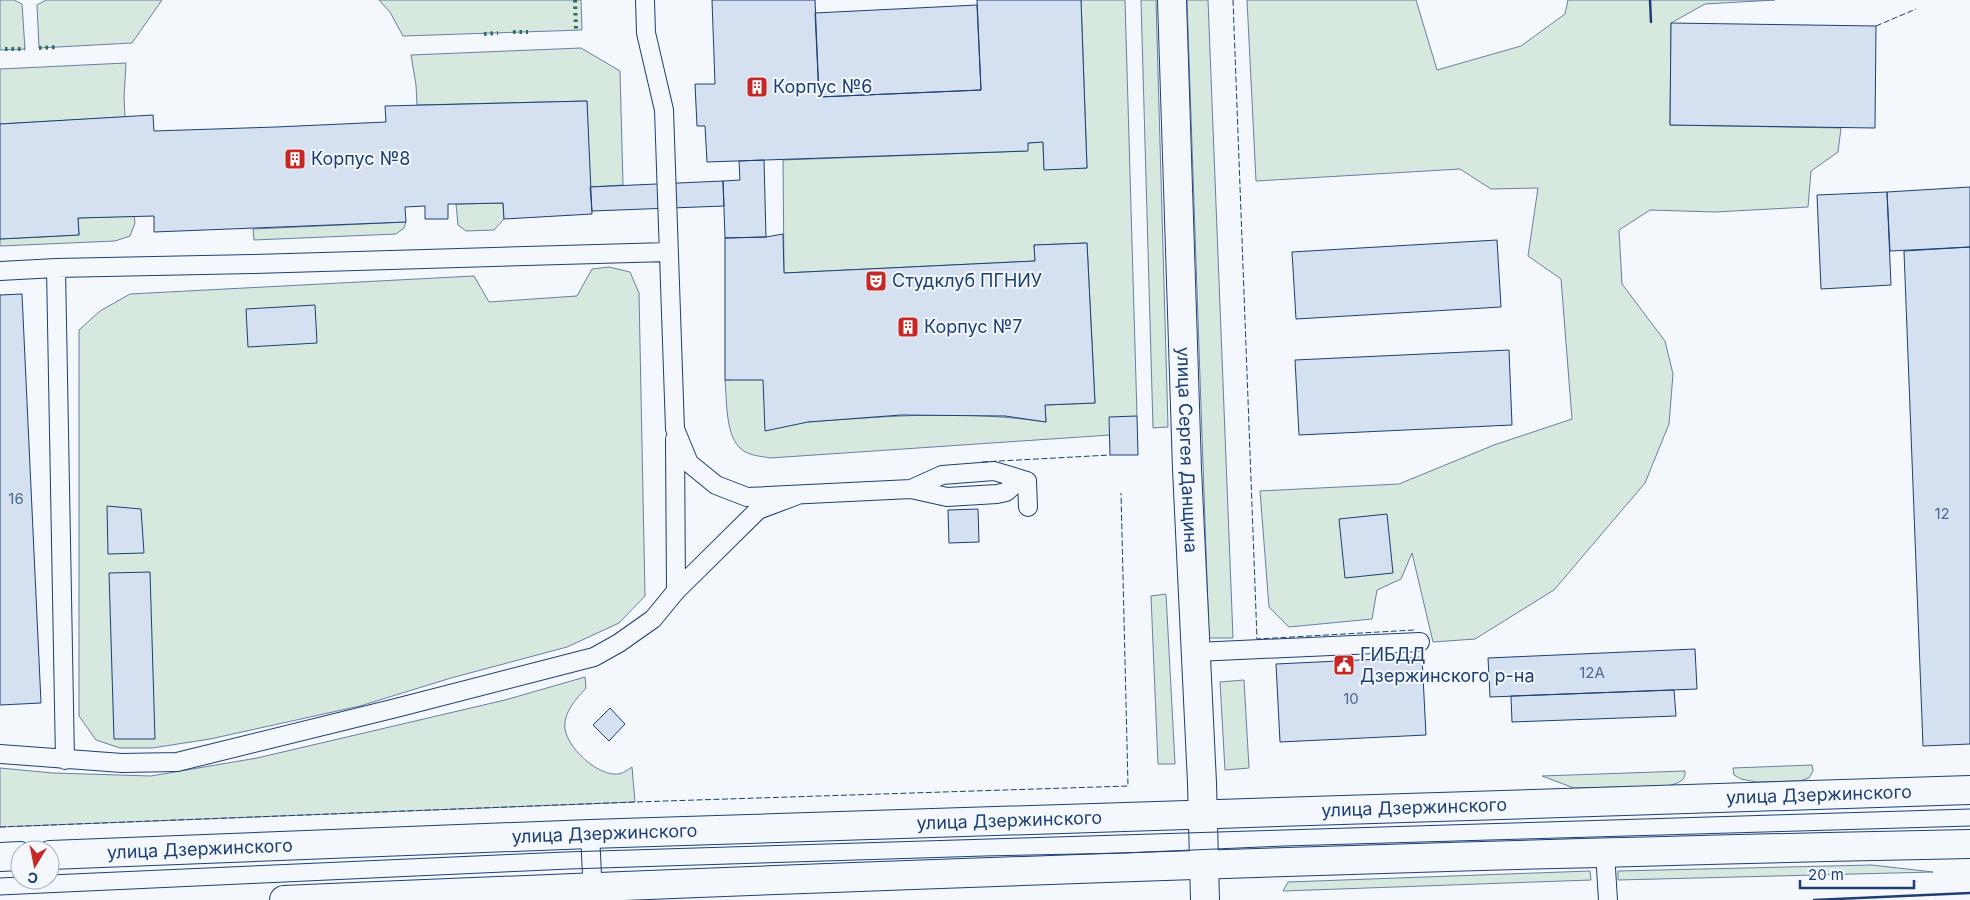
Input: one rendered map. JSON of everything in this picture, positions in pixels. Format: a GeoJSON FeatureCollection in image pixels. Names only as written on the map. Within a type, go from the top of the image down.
{"type":"FeatureCollection","features":[{"type":"Feature","properties":{"kind":"main road","name":"улица Сергея Данщина"},"geometry":{"type":"LineString","coordinates":[[1172,0],[1187,469],[1203,813],[1205,900]]}},
{"type":"Feature","properties":{"kind":"main road","name":"улица Дзержинского"},"geometry":{"type":"LineString","coordinates":[[60,855],[1203,813],[1970,790]]}},
{"type":"Feature","properties":{"kind":"main road"},"geometry":{"type":"LineString","coordinates":[[284,900],[593,893],[1204,866],[1605,852],[1970,844]]}},
{"type":"Feature","properties":{"kind":"lane"},"geometry":{"type":"LineString","coordinates":[[645,0],[646,33],[664,110],[675,430],[676,591]]}},
{"type":"Feature","properties":{"kind":"lane"},"geometry":{"type":"LineString","coordinates":[[0,271],[668,252]]}},
{"type":"Feature","properties":{"kind":"lane"},"geometry":{"type":"LineString","coordinates":[[56,268],[65,760]]}},
{"type":"Feature","properties":{"kind":"lane"},"geometry":{"type":"LineString","coordinates":[[675,430],[689,463],[716,486],[747,497],[911,489],[947,497],[997,494],[1006,492],[1014,485],[1027,480],[1028,507]]}},
{"type":"Feature","properties":{"kind":"lane"},"geometry":{"type":"LineString","coordinates":[[0,754],[122,763],[177,762],[406,706],[594,657],[619,643],[653,619],[676,591],[758,510],[798,495]]}},
{"type":"Feature","properties":{"kind":"lane"},"geometry":{"type":"LineString","coordinates":[[1196,652],[1420,642]]}},
{"type":"Feature","properties":{"kind":"lane"},"geometry":{"type":"LineString","coordinates":[[590,834],[593,893]]}},
{"type":"Feature","properties":{"kind":"lane"},"geometry":{"type":"LineString","coordinates":[[1605,852],[1608,900]]}},
{"type":"Feature","properties":{"kind":"shaded area"},"geometry":{"type":"Polygon","coordinates":[[[0,0],[14,0],[22,4],[25,49],[0,50],[0,0]]]}},
{"type":"Feature","properties":{"kind":"shaded area"},"geometry":{"type":"Polygon","coordinates":[[[46,0],[162,0],[132,43],[39,48],[37,5],[46,0]]]}},
{"type":"Feature","properties":{"kind":"shaded area"},"geometry":{"type":"Polygon","coordinates":[[[379,0],[581,0],[582,30],[403,36],[390,12],[379,0]]]}},
{"type":"Feature","properties":{"kind":"shaded area"},"geometry":{"type":"Polygon","coordinates":[[[1081,0],[1125,0],[1137,416],[1110,435],[770,458],[743,451],[735,442],[729,425],[725,380],[763,377],[808,422],[897,416],[956,415],[1016,418],[1046,422],[1045,405],[1095,403],[1087,243],[1034,245],[1035,261],[784,273],[783,160],[1027,151],[1028,143],[1043,142],[1044,169],[1087,168],[1081,0]]]}},
{"type":"Feature","properties":{"kind":"shaded area"},"geometry":{"type":"Polygon","coordinates":[[[1141,0],[1156,0],[1168,427],[1153,428],[1141,0]]]}},
{"type":"Feature","properties":{"kind":"shaded area"},"geometry":{"type":"Polygon","coordinates":[[[1187,0],[1208,0],[1233,638],[1209,638],[1187,0]]]}},
{"type":"Feature","properties":{"kind":"shaded area"},"geometry":{"type":"Polygon","coordinates":[[[1247,0],[1416,0],[1437,70],[1521,46],[1565,14],[1568,0],[1775,0],[1705,4],[1671,23],[1670,125],[1841,128],[1838,152],[1811,171],[1808,207],[1715,212],[1650,210],[1619,230],[1622,284],[1665,341],[1673,374],[1669,424],[1645,483],[1554,590],[1475,639],[1433,642],[1412,553],[1401,579],[1377,590],[1372,619],[1289,627],[1269,607],[1260,491],[1399,484],[1494,445],[1572,419],[1561,279],[1528,256],[1538,188],[1491,189],[1460,169],[1256,181],[1247,0]]]}},
{"type":"Feature","properties":{"kind":"shaded area"},"geometry":{"type":"Polygon","coordinates":[[[581,48],[620,71],[623,185],[590,187],[587,101],[417,105],[411,55],[581,48]]]}},
{"type":"Feature","properties":{"kind":"shaded area"},"geometry":{"type":"Polygon","coordinates":[[[126,63],[125,117],[0,124],[0,69],[126,63]]]}},
{"type":"Feature","properties":{"kind":"shaded area"},"geometry":{"type":"Polygon","coordinates":[[[503,203],[504,219],[494,230],[466,231],[458,225],[456,204],[503,203]]]}},
{"type":"Feature","properties":{"kind":"shaded area"},"geometry":{"type":"Polygon","coordinates":[[[134,216],[135,223],[130,236],[115,241],[0,246],[0,239],[79,235],[78,218],[134,216]]]}},
{"type":"Feature","properties":{"kind":"shaded area"},"geometry":{"type":"Polygon","coordinates":[[[406,222],[404,228],[396,234],[254,240],[253,229],[406,222]]]}},
{"type":"Feature","properties":{"kind":"shaded area"},"geometry":{"type":"Polygon","coordinates":[[[609,267],[630,272],[639,293],[645,596],[619,623],[567,647],[451,678],[360,706],[210,739],[152,748],[120,748],[96,740],[79,716],[79,330],[100,311],[130,294],[474,276],[489,302],[577,296],[592,269],[609,267]]]}},
{"type":"Feature","properties":{"kind":"shaded area"},"geometry":{"type":"Polygon","coordinates":[[[1166,594],[1175,764],[1158,764],[1151,596],[1166,594]]]}},
{"type":"Feature","properties":{"kind":"shaded area"},"geometry":{"type":"Polygon","coordinates":[[[585,677],[586,688],[571,707],[566,717],[565,729],[567,736],[571,744],[584,758],[607,773],[617,774],[632,767],[635,802],[0,827],[0,768],[53,773],[151,776],[257,758],[505,700],[585,677]]]}},
{"type":"Feature","properties":{"kind":"shaded area"},"geometry":{"type":"Polygon","coordinates":[[[1244,680],[1249,768],[1225,770],[1220,682],[1244,680]]]}},
{"type":"Feature","properties":{"kind":"shaded area"},"geometry":{"type":"Polygon","coordinates":[[[1812,765],[1813,771],[1809,778],[1799,781],[1756,782],[1741,779],[1734,775],[1733,768],[1812,765]]]}},
{"type":"Feature","properties":{"kind":"shaded area"},"geometry":{"type":"Polygon","coordinates":[[[1685,771],[1682,780],[1668,786],[1574,788],[1542,776],[1685,771]]]}},
{"type":"Feature","properties":{"kind":"shaded area"},"geometry":{"type":"Polygon","coordinates":[[[1872,865],[1933,872],[1618,880],[1618,871],[1872,865]]]}},
{"type":"Feature","properties":{"kind":"shaded area"},"geometry":{"type":"Polygon","coordinates":[[[1590,871],[1591,880],[1283,891],[1288,882],[1590,871]]]}},
{"type":"Feature","properties":{"kind":"building","name":"Корпус №6"},"geometry":{"type":"Polygon","coordinates":[[[712,0],[815,0],[819,97],[981,90],[977,0],[1081,0],[1087,168],[1044,170],[1043,142],[1028,143],[1028,151],[707,162],[705,126],[697,126],[695,84],[715,84],[712,0]]]}},
{"type":"Feature","properties":{"kind":"building"},"geometry":{"type":"Polygon","coordinates":[[[977,5],[981,90],[819,97],[815,13],[977,5]]]}},
{"type":"Feature","properties":{"kind":"building"},"geometry":{"type":"Polygon","coordinates":[[[1671,23],[1876,26],[1875,128],[1670,125],[1671,23]]]}},
{"type":"Feature","properties":{"kind":"building","name":"Корпус №8"},"geometry":{"type":"Polygon","coordinates":[[[587,101],[592,214],[504,219],[503,203],[448,204],[448,219],[425,219],[425,206],[405,207],[406,222],[154,232],[154,216],[78,218],[79,235],[0,239],[0,124],[153,115],[154,131],[276,127],[386,122],[385,106],[587,101]]]}},
{"type":"Feature","properties":{"kind":"building"},"geometry":{"type":"Polygon","coordinates":[[[764,160],[766,237],[725,238],[723,181],[740,180],[739,161],[764,160]]]}},
{"type":"Feature","properties":{"kind":"building"},"geometry":{"type":"Polygon","coordinates":[[[723,181],[724,206],[592,211],[590,187],[723,181]]]}},
{"type":"Feature","properties":{"kind":"building"},"geometry":{"type":"Polygon","coordinates":[[[1970,187],[1970,247],[1890,251],[1887,192],[1970,187]]]}},
{"type":"Feature","properties":{"kind":"building"},"geometry":{"type":"Polygon","coordinates":[[[1887,192],[1891,285],[1821,289],[1817,195],[1887,192]]]}},
{"type":"Feature","properties":{"kind":"building","name":"Корпус №7"},"geometry":{"type":"Polygon","coordinates":[[[783,234],[784,273],[1035,261],[1034,245],[1087,243],[1095,403],[1045,405],[1046,422],[1005,416],[901,415],[808,422],[765,431],[763,380],[725,380],[725,238],[766,237],[783,234]]]}},
{"type":"Feature","properties":{"kind":"building"},"geometry":{"type":"Polygon","coordinates":[[[1497,240],[1501,307],[1296,319],[1292,252],[1497,240]]]}},
{"type":"Feature","properties":{"kind":"building"},"geometry":{"type":"Polygon","coordinates":[[[1970,247],[1970,744],[1923,746],[1904,251],[1970,247]]]}},
{"type":"Feature","properties":{"kind":"building"},"geometry":{"type":"Polygon","coordinates":[[[22,294],[41,703],[0,705],[0,295],[22,294]]]}},
{"type":"Feature","properties":{"kind":"building"},"geometry":{"type":"Polygon","coordinates":[[[315,305],[317,343],[248,347],[246,309],[315,305]]]}},
{"type":"Feature","properties":{"kind":"building"},"geometry":{"type":"Polygon","coordinates":[[[1509,350],[1512,425],[1299,435],[1295,360],[1509,350]]]}},
{"type":"Feature","properties":{"kind":"building"},"geometry":{"type":"Polygon","coordinates":[[[1137,416],[1138,455],[1110,455],[1109,417],[1137,416]]]}},
{"type":"Feature","properties":{"kind":"building"},"geometry":{"type":"Polygon","coordinates":[[[107,506],[141,509],[144,553],[108,554],[107,506]]]}},
{"type":"Feature","properties":{"kind":"building"},"geometry":{"type":"Polygon","coordinates":[[[978,509],[979,542],[949,543],[948,510],[978,509]]]}},
{"type":"Feature","properties":{"kind":"building"},"geometry":{"type":"Polygon","coordinates":[[[1387,514],[1393,573],[1345,578],[1339,519],[1387,514]]]}},
{"type":"Feature","properties":{"kind":"building"},"geometry":{"type":"Polygon","coordinates":[[[150,572],[155,739],[114,739],[109,573],[150,572]]]}},
{"type":"Feature","properties":{"kind":"building"},"geometry":{"type":"Polygon","coordinates":[[[1695,649],[1697,689],[1490,697],[1488,658],[1695,649]]]}},
{"type":"Feature","properties":{"kind":"building"},"geometry":{"type":"Polygon","coordinates":[[[1422,657],[1426,735],[1280,742],[1276,664],[1422,657]]]}},
{"type":"Feature","properties":{"kind":"building"},"geometry":{"type":"Polygon","coordinates":[[[1674,690],[1676,716],[1512,722],[1511,696],[1674,690]]]}},
{"type":"Feature","properties":{"kind":"building"},"geometry":{"type":"Polygon","coordinates":[[[610,708],[625,724],[609,741],[593,725],[610,708]]]}},
{"type":"Feature","properties":{"kind":"tram line"},"geometry":{"type":"LineString","coordinates":[[60,875],[565,852],[1970,809]]}},
{"type":"Feature","properties":{"kind":"tram line"},"geometry":{"type":"LineString","coordinates":[[0,895],[569,869],[1970,826]]}},
{"type":"Feature","properties":{"kind":"tram line"},"geometry":{"type":"LineString","coordinates":[[0,878],[10,878]]}},
{"type":"Feature","properties":{"kind":"hedge"},"geometry":{"type":"LineString","coordinates":[[575,0],[576,29]]}},
{"type":"Feature","properties":{"kind":"hedge"},"geometry":{"type":"LineString","coordinates":[[513,32],[528,32]]}},
{"type":"Feature","properties":{"kind":"hedge"},"geometry":{"type":"LineString","coordinates":[[484,34],[498,33]]}},
{"type":"Feature","properties":{"kind":"hedge"},"geometry":{"type":"LineString","coordinates":[[39,48],[57,47]]}},
{"type":"Feature","properties":{"kind":"hedge"},"geometry":{"type":"LineString","coordinates":[[5,49],[25,49]]}},
{"type":"Feature","properties":{"kind":"fence"},"geometry":{"type":"LineString","coordinates":[[1233,0],[1257,639],[1414,630]]}},
{"type":"Feature","properties":{"kind":"fence"},"geometry":{"type":"LineString","coordinates":[[1876,26],[1916,9]]}},
{"type":"Feature","properties":{"kind":"fence"},"geometry":{"type":"LineString","coordinates":[[982,462],[1110,455]]}},
{"type":"Feature","properties":{"kind":"fence"},"geometry":{"type":"LineString","coordinates":[[0,827],[635,802],[1128,786],[1121,493]]}},
{"type":"Feature","properties":{"kind":"wall"},"geometry":{"type":"LineString","coordinates":[[1650,0],[1651,22]]}},
{"type":"Feature","properties":{"kind":"wall"},"geometry":{"type":"LineString","coordinates":[[1814,900],[1970,893]]}},
{"type":"Feature","properties":{"kind":"place","name":"Корпус №6"},"geometry":{"type":"Point","coordinates":[757,87]}},
{"type":"Feature","properties":{"kind":"place","name":"Корпус №8"},"geometry":{"type":"Point","coordinates":[295,159]}},
{"type":"Feature","properties":{"kind":"place","name":"Студклуб ПГНИУ"},"geometry":{"type":"Point","coordinates":[876,281]}},
{"type":"Feature","properties":{"kind":"place","name":"Корпус №7"},"geometry":{"type":"Point","coordinates":[908,327]}},
{"type":"Feature","properties":{"kind":"place","name":"ГИБДД Дзержинского р-на"},"geometry":{"type":"Point","coordinates":[1344,665]}}]}
